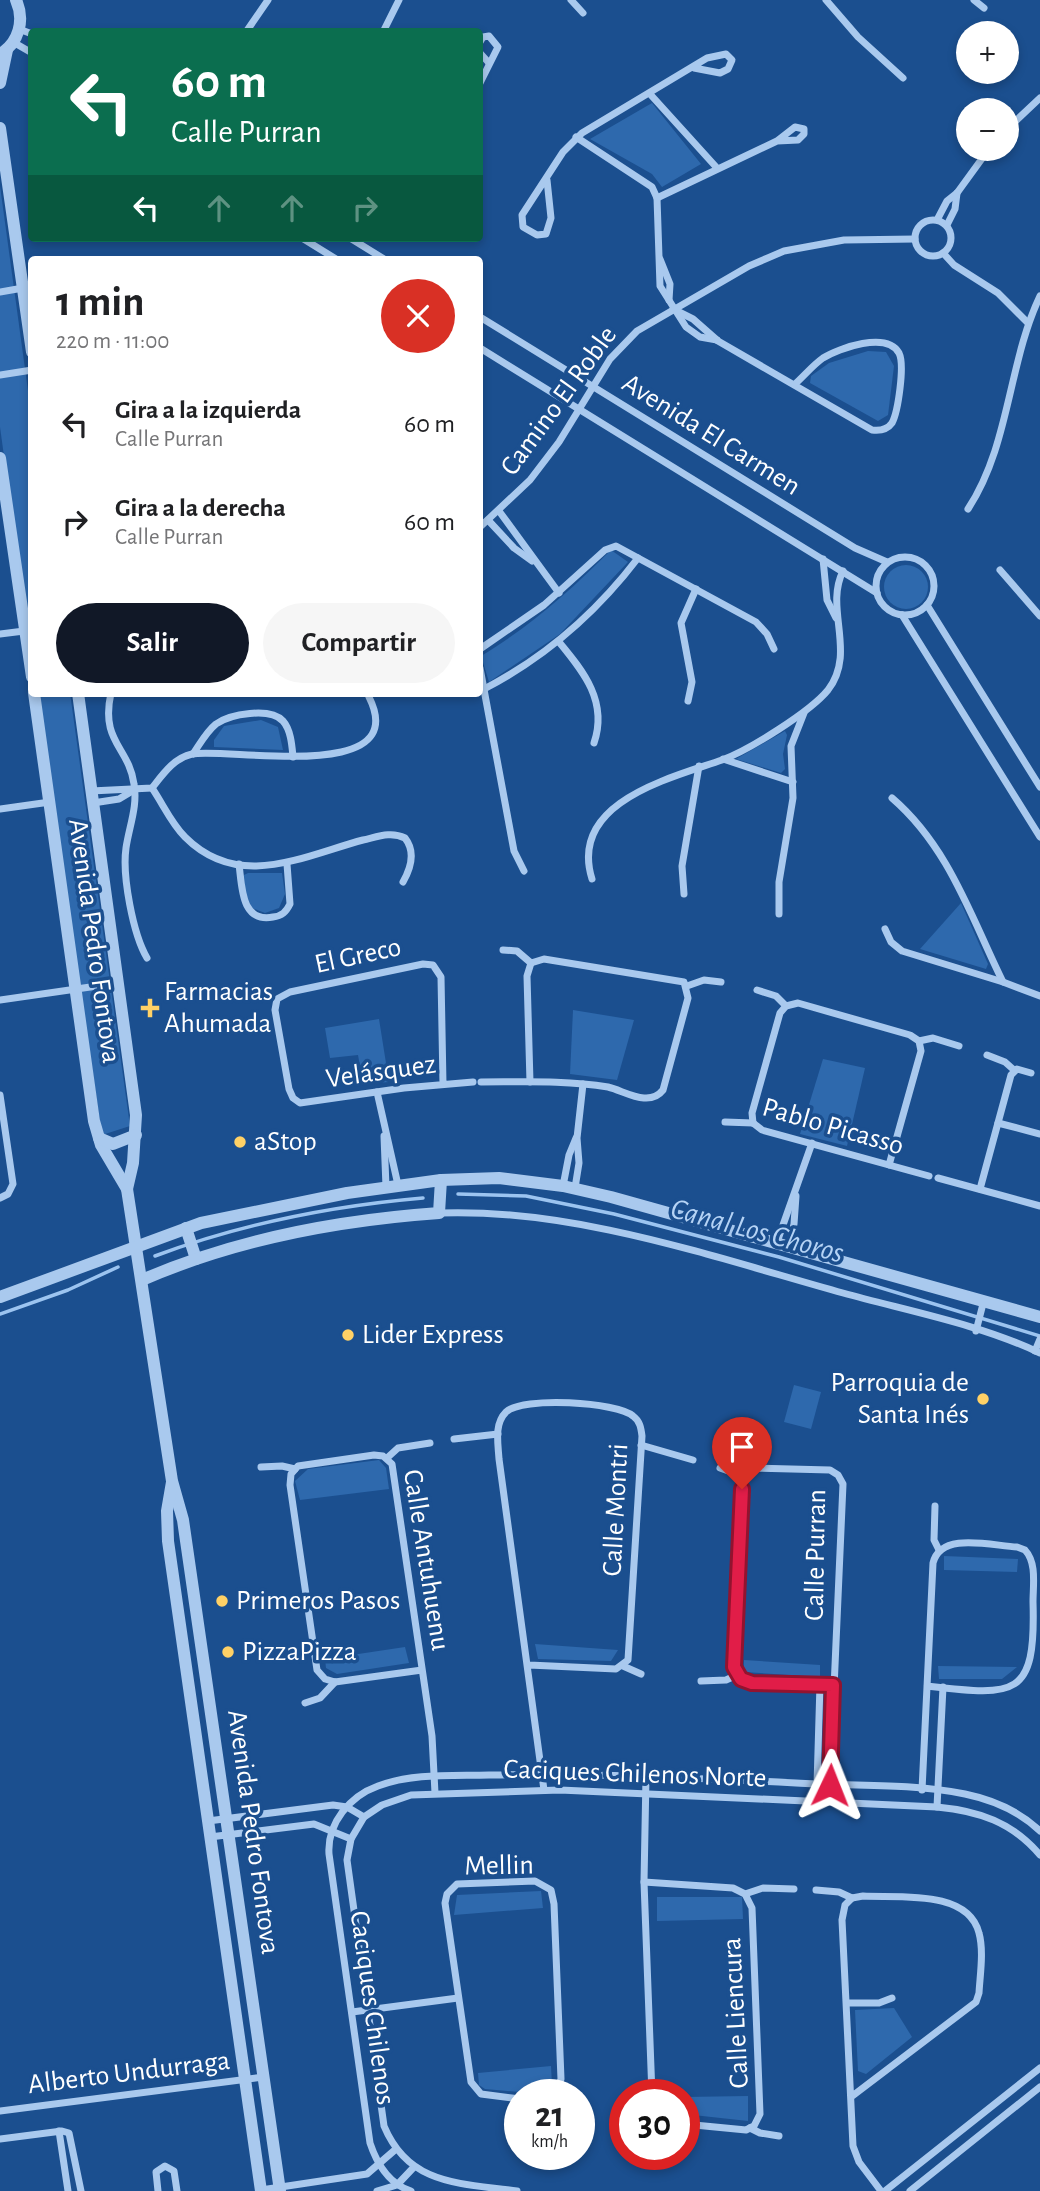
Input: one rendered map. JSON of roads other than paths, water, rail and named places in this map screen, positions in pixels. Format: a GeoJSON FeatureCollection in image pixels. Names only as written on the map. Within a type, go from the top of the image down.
{"type":"FeatureCollection","features":[{"type":"Feature","properties":{"kind":"street"},"geometry":{"type":"LineString","coordinates":[[16,0],[24,26]]}},
{"type":"Feature","properties":{"kind":"street"},"geometry":{"type":"LineString","coordinates":[[0,83],[7,49],[24,26],[23,0]]}},
{"type":"Feature","properties":{"kind":"street"},"geometry":{"type":"LineString","coordinates":[[250,28],[268,0]]}},
{"type":"Feature","properties":{"kind":"street"},"geometry":{"type":"LineString","coordinates":[[385,28],[399,0]]}},
{"type":"Feature","properties":{"kind":"street"},"geometry":{"type":"LineString","coordinates":[[571,0],[583,12]]}},
{"type":"Feature","properties":{"kind":"street"},"geometry":{"type":"LineString","coordinates":[[826,0],[867,46],[903,78]]}},
{"type":"Feature","properties":{"kind":"street"},"geometry":{"type":"LineString","coordinates":[[974,0],[984,8]]}},
{"type":"Feature","properties":{"kind":"street"},"geometry":{"type":"LineString","coordinates":[[483,39],[487,35],[497,43],[498,49],[483,76]]}},
{"type":"Feature","properties":{"kind":"street"},"geometry":{"type":"LineString","coordinates":[[7,49],[28,52]]}},
{"type":"Feature","properties":{"kind":"street"},"geometry":{"type":"LineString","coordinates":[[547,180],[550,226],[546,234],[537,235],[526,230],[521,219],[558,159],[576,137],[717,54],[726,54],[732,60],[728,69],[720,72],[694,68]]}},
{"type":"Feature","properties":{"kind":"street"},"geometry":{"type":"LineString","coordinates":[[483,56],[489,63]]}},
{"type":"Feature","properties":{"kind":"street"},"geometry":{"type":"LineString","coordinates":[[650,94],[717,168]]}},
{"type":"Feature","properties":{"kind":"street"},"geometry":{"type":"LineString","coordinates":[[1019,118],[1040,98]]}},
{"type":"Feature","properties":{"kind":"street"},"geometry":{"type":"LineString","coordinates":[[0,128],[28,324]]}},
{"type":"Feature","properties":{"kind":"street"},"geometry":{"type":"LineString","coordinates":[[576,137],[645,182],[657,198],[660,258],[670,284],[669,300],[692,333],[718,341],[868,428],[881,430],[888,427],[894,418],[901,378],[901,357],[894,347],[885,344],[844,349],[824,357],[795,384]]}},
{"type":"Feature","properties":{"kind":"street"},"geometry":{"type":"LineString","coordinates":[[657,198],[777,142]]}},
{"type":"Feature","properties":{"kind":"street"},"geometry":{"type":"LineString","coordinates":[[937,219],[947,225],[952,240],[943,253],[933,256],[922,252],[915,239],[921,224],[937,219],[947,201],[957,193],[980,161]]}},
{"type":"Feature","properties":{"kind":"street"},"geometry":{"type":"LineString","coordinates":[[947,225],[955,209],[957,193]]}},
{"type":"Feature","properties":{"kind":"street","name":"Camino El Roble"},"geometry":{"type":"LineString","coordinates":[[483,524],[538,470],[626,339],[673,309],[761,260],[796,248],[844,240],[915,239]]}},
{"type":"Feature","properties":{"kind":"street"},"geometry":{"type":"LineString","coordinates":[[308,242],[331,256]]}},
{"type":"Feature","properties":{"kind":"street"},"geometry":{"type":"LineString","coordinates":[[356,242],[379,256]]}},
{"type":"Feature","properties":{"kind":"street"},"geometry":{"type":"LineString","coordinates":[[943,253],[954,265],[998,293],[1028,323]]}},
{"type":"Feature","properties":{"kind":"street"},"geometry":{"type":"LineString","coordinates":[[0,292],[23,288]]}},
{"type":"Feature","properties":{"kind":"street"},"geometry":{"type":"LineString","coordinates":[[968,509],[980,487],[1002,427],[1028,323],[1040,296]]}},
{"type":"Feature","properties":{"kind":"street","name":"Avenida El Carmen"},"geometry":{"type":"LineString","coordinates":[[483,319],[855,548],[887,562]]}},
{"type":"Feature","properties":{"kind":"street","name":"Avenida El Carmen"},"geometry":{"type":"LineString","coordinates":[[483,350],[877,593]]}},
{"type":"Feature","properties":{"kind":"street"},"geometry":{"type":"LineString","coordinates":[[0,375],[28,371]]}},
{"type":"Feature","properties":{"kind":"street"},"geometry":{"type":"LineString","coordinates":[[0,458],[28,630],[0,634]]}},
{"type":"Feature","properties":{"kind":"street"},"geometry":{"type":"LineString","coordinates":[[499,511],[559,593]]}},
{"type":"Feature","properties":{"kind":"street"},"geometry":{"type":"LineString","coordinates":[[488,520],[514,548],[533,561]]}},
{"type":"Feature","properties":{"kind":"street"},"geometry":{"type":"LineString","coordinates":[[483,647],[559,593],[608,547],[619,547],[756,622],[767,634],[774,649]]}},
{"type":"Feature","properties":{"kind":"street"},"geometry":{"type":"LineString","coordinates":[[908,556],[927,566],[935,586],[927,606],[915,613],[902,615],[888,609],[877,593],[877,579],[887,562],[908,556]]}},
{"type":"Feature","properties":{"kind":"street"},"geometry":{"type":"LineString","coordinates":[[486,688],[559,642],[599,605],[638,558]]}},
{"type":"Feature","properties":{"kind":"street"},"geometry":{"type":"LineString","coordinates":[[823,559],[827,600],[839,621]]}},
{"type":"Feature","properties":{"kind":"street"},"geometry":{"type":"LineString","coordinates":[[1000,570],[1040,616]]}},
{"type":"Feature","properties":{"kind":"street"},"geometry":{"type":"LineString","coordinates":[[592,879],[589,864],[591,842],[611,811],[656,782],[723,760],[806,710],[825,693],[838,670],[842,648],[837,594],[843,571]]}},
{"type":"Feature","properties":{"kind":"street"},"geometry":{"type":"LineString","coordinates":[[688,701],[691,682],[681,623],[696,589]]}},
{"type":"Feature","properties":{"kind":"street"},"geometry":{"type":"LineString","coordinates":[[927,606],[1040,787]]}},
{"type":"Feature","properties":{"kind":"street"},"geometry":{"type":"LineString","coordinates":[[902,615],[1040,837]]}},
{"type":"Feature","properties":{"kind":"street"},"geometry":{"type":"LineString","coordinates":[[559,642],[595,694],[599,720],[594,743]]}},
{"type":"Feature","properties":{"kind":"street"},"geometry":{"type":"LineString","coordinates":[[483,678],[514,851],[524,871]]}},
{"type":"Feature","properties":{"kind":"street","name":"Avenida Pedro Fontova"},"geometry":{"type":"LineString","coordinates":[[35,697],[75,989],[99,1138],[127,1189],[172,1482],[183,1520],[280,2189]]}},
{"type":"Feature","properties":{"kind":"street","name":"Avenida Pedro Fontova"},"geometry":{"type":"LineString","coordinates":[[79,697],[136,1135],[127,1189]]}},
{"type":"Feature","properties":{"kind":"street"},"geometry":{"type":"LineString","coordinates":[[111,697],[110,730],[131,772],[135,790],[125,860],[137,936],[147,958]]}},
{"type":"Feature","properties":{"kind":"street"},"geometry":{"type":"LineString","coordinates":[[192,754],[293,758],[349,749],[370,739],[376,722],[369,697]]}},
{"type":"Feature","properties":{"kind":"street"},"geometry":{"type":"LineString","coordinates":[[779,914],[779,882],[793,782],[791,747],[806,710]]}},
{"type":"Feature","properties":{"kind":"street"},"geometry":{"type":"LineString","coordinates":[[92,797],[119,799],[135,790],[152,788],[174,763],[192,754],[218,723],[229,717],[272,715],[282,720],[288,732],[293,758]]}},
{"type":"Feature","properties":{"kind":"street"},"geometry":{"type":"LineString","coordinates":[[723,760],[793,782]]}},
{"type":"Feature","properties":{"kind":"street"},"geometry":{"type":"LineString","coordinates":[[684,894],[682,866],[699,766]]}},
{"type":"Feature","properties":{"kind":"street"},"geometry":{"type":"LineString","coordinates":[[152,788],[178,828],[193,844],[214,857],[239,864],[287,864],[342,846],[398,835],[408,841],[411,850],[411,863],[403,882]]}},
{"type":"Feature","properties":{"kind":"street"},"geometry":{"type":"LineString","coordinates":[[892,798],[923,832],[961,888],[1003,982]]}},
{"type":"Feature","properties":{"kind":"street"},"geometry":{"type":"LineString","coordinates":[[0,809],[50,802]]}},
{"type":"Feature","properties":{"kind":"street"},"geometry":{"type":"LineString","coordinates":[[239,864],[245,904],[255,915],[267,918],[280,916],[290,904],[287,864]]}},
{"type":"Feature","properties":{"kind":"street"},"geometry":{"type":"LineString","coordinates":[[885,929],[891,942],[902,951],[1040,996]]}},
{"type":"Feature","properties":{"kind":"street"},"geometry":{"type":"LineString","coordinates":[[503,950],[517,951],[531,963]]}},
{"type":"Feature","properties":{"kind":"street"},"geometry":{"type":"LineString","coordinates":[[531,963],[544,959],[609,968],[674,978],[687,986],[704,980],[721,982]]}},
{"type":"Feature","properties":{"kind":"street"},"geometry":{"type":"LineString","coordinates":[[530,1082],[527,976],[531,963]]}},
{"type":"Feature","properties":{"kind":"street","name":"El Greco"},"geometry":{"type":"LineString","coordinates":[[296,1101],[289,1089],[275,1010],[279,997],[423,964],[433,965],[441,977],[443,1084]]}},
{"type":"Feature","properties":{"kind":"street"},"geometry":{"type":"LineString","coordinates":[[0,1000],[118,983]]}},
{"type":"Feature","properties":{"kind":"street","name":"Velásquez"},"geometry":{"type":"LineString","coordinates":[[296,1101],[305,1104],[377,1092],[477,1082],[583,1084],[613,1088],[644,1099],[654,1098],[664,1086],[688,998],[687,986]]}},
{"type":"Feature","properties":{"kind":"street"},"geometry":{"type":"LineString","coordinates":[[757,990],[776,996],[786,1006]]}},
{"type":"Feature","properties":{"kind":"street"},"geometry":{"type":"LineString","coordinates":[[753,1123],[752,1113],[779,1017],[786,1006],[797,1003],[910,1035],[919,1041],[921,1051],[889,1165]]}},
{"type":"Feature","properties":{"kind":"street"},"geometry":{"type":"LineString","coordinates":[[919,1041],[933,1038],[959,1046]]}},
{"type":"Feature","properties":{"kind":"street"},"geometry":{"type":"LineString","coordinates":[[987,1055],[1005,1062],[1014,1070],[1031,1073]]}},
{"type":"Feature","properties":{"kind":"street"},"geometry":{"type":"LineString","coordinates":[[980,1189],[1014,1070]]}},
{"type":"Feature","properties":{"kind":"street"},"geometry":{"type":"LineString","coordinates":[[569,1187],[579,1163],[577,1138],[583,1084]]}},
{"type":"Feature","properties":{"kind":"street"},"geometry":{"type":"LineString","coordinates":[[377,1092],[392,1186]]}},
{"type":"Feature","properties":{"kind":"street"},"geometry":{"type":"LineString","coordinates":[[0,1094],[12,1180],[10,1191],[0,1199]]}},
{"type":"Feature","properties":{"kind":"street","name":"Pablo Picasso"},"geometry":{"type":"LineString","coordinates":[[725,1122],[753,1123],[762,1130],[929,1176]]}},
{"type":"Feature","properties":{"kind":"street"},"geometry":{"type":"LineString","coordinates":[[998,1123],[1040,1134]]}},
{"type":"Feature","properties":{"kind":"street"},"geometry":{"type":"LineString","coordinates":[[384,1132],[392,1186]]}},
{"type":"Feature","properties":{"kind":"street"},"geometry":{"type":"LineString","coordinates":[[99,1138],[113,1144],[136,1135]]}},
{"type":"Feature","properties":{"kind":"street"},"geometry":{"type":"LineString","coordinates":[[569,1187],[569,1156],[577,1138]]}},
{"type":"Feature","properties":{"kind":"street"},"geometry":{"type":"LineString","coordinates":[[783,1244],[794,1224],[796,1196],[811,1143]]}},
{"type":"Feature","properties":{"kind":"street"},"geometry":{"type":"LineString","coordinates":[[0,1297],[137,1247],[242,1213],[392,1186],[499,1178],[569,1187],[783,1244],[983,1304],[1040,1317]]}},
{"type":"Feature","properties":{"kind":"street"},"geometry":{"type":"LineString","coordinates":[[938,1178],[1040,1206]]}},
{"type":"Feature","properties":{"kind":"street"},"geometry":{"type":"LineString","coordinates":[[439,1213],[441,1181]]}},
{"type":"Feature","properties":{"kind":"street"},"geometry":{"type":"LineString","coordinates":[[783,1244],[785,1212],[796,1196]]}},
{"type":"Feature","properties":{"kind":"street"},"geometry":{"type":"LineString","coordinates":[[142,1280],[195,1254],[353,1224],[439,1213],[524,1214],[563,1220],[774,1274],[977,1327],[1038,1346]]}},
{"type":"Feature","properties":{"kind":"street"},"geometry":{"type":"LineString","coordinates":[[187,1232],[195,1254]]}},
{"type":"Feature","properties":{"kind":"street"},"geometry":{"type":"LineString","coordinates":[[977,1327],[983,1304]]}},
{"type":"Feature","properties":{"kind":"street","name":"Calle Montri"},"geometry":{"type":"LineString","coordinates":[[498,1434],[500,1420],[512,1407],[522,1404],[562,1403],[628,1413],[640,1425],[630,1652],[623,1666]]}},
{"type":"Feature","properties":{"kind":"street"},"geometry":{"type":"LineString","coordinates":[[454,1439],[498,1434],[544,1790]]}},
{"type":"Feature","properties":{"kind":"street","name":"Calle Antuhuenu"},"geometry":{"type":"LineString","coordinates":[[387,1458],[398,1448],[430,1443]]}},
{"type":"Feature","properties":{"kind":"street"},"geometry":{"type":"LineString","coordinates":[[641,1445],[693,1460]]}},
{"type":"Feature","properties":{"kind":"street","name":"Calle Antuhuenu"},"geometry":{"type":"LineString","coordinates":[[261,1467],[282,1466],[295,1469],[307,1463],[374,1455],[387,1458],[394,1469],[422,1670],[435,1793]]}},
{"type":"Feature","properties":{"kind":"street","name":"Calle Purran"},"geometry":{"type":"LineString","coordinates":[[746,1477],[762,1467],[830,1470],[841,1479],[829,1802]]}},
{"type":"Feature","properties":{"kind":"street"},"geometry":{"type":"LineString","coordinates":[[720,1468],[746,1477],[742,1489],[733,1657],[737,1675],[752,1683],[833,1685]]}},
{"type":"Feature","properties":{"kind":"street"},"geometry":{"type":"LineString","coordinates":[[295,1469],[290,1485],[316,1665],[320,1675],[335,1682]]}},
{"type":"Feature","properties":{"kind":"street","name":"Avenida Pedro Fontova"},"geometry":{"type":"LineString","coordinates":[[172,1482],[167,1511],[168,1541],[261,2191]]}},
{"type":"Feature","properties":{"kind":"street"},"geometry":{"type":"LineString","coordinates":[[934,1506],[933,1535],[939,1550]]}},
{"type":"Feature","properties":{"kind":"street"},"geometry":{"type":"LineString","coordinates":[[922,1790],[927,1686],[933,1563],[939,1550],[956,1543],[1017,1547],[1028,1553],[1032,1566],[1034,1644],[1031,1663],[1023,1677],[997,1690],[927,1686]]}},
{"type":"Feature","properties":{"kind":"street"},"geometry":{"type":"LineString","coordinates":[[529,1665],[612,1669],[623,1666],[641,1674]]}},
{"type":"Feature","properties":{"kind":"street","name":"Calle Antuhuenu"},"geometry":{"type":"LineString","coordinates":[[305,1703],[316,1701],[335,1682],[422,1670]]}},
{"type":"Feature","properties":{"kind":"street"},"geometry":{"type":"LineString","coordinates":[[701,1681],[726,1680],[737,1675]]}},
{"type":"Feature","properties":{"kind":"street"},"geometry":{"type":"LineString","coordinates":[[817,1784],[820,1684]]}},
{"type":"Feature","properties":{"kind":"street"},"geometry":{"type":"LineString","coordinates":[[937,1807],[943,1688]]}},
{"type":"Feature","properties":{"kind":"street","name":"Caciques Chilenos Norte"},"geometry":{"type":"LineString","coordinates":[[332,1830],[347,1807],[379,1785],[435,1776],[543,1774],[646,1776],[938,1791],[964,1794],[1001,1804],[1040,1831]]}},
{"type":"Feature","properties":{"kind":"street"},"geometry":{"type":"LineString","coordinates":[[646,1776],[644,1882],[651,2079]]}},
{"type":"Feature","properties":{"kind":"street","name":"Caciques Chilenos Norte"},"geometry":{"type":"LineString","coordinates":[[364,1817],[400,1797],[435,1793],[544,1790],[646,1792],[937,1807],[969,1811],[996,1819],[1023,1837],[1040,1855]]}},
{"type":"Feature","properties":{"kind":"street"},"geometry":{"type":"LineString","coordinates":[[208,1821],[321,1805],[347,1807],[364,1817]]}},
{"type":"Feature","properties":{"kind":"street","name":"Caciques Chilenos"},"geometry":{"type":"LineString","coordinates":[[364,1817],[351,1839],[347,1866],[381,2117],[396,2149],[414,2167]]}},
{"type":"Feature","properties":{"kind":"street"},"geometry":{"type":"LineString","coordinates":[[210,1837],[310,1824],[351,1839]]}},
{"type":"Feature","properties":{"kind":"street","name":"Caciques Chilenos"},"geometry":{"type":"LineString","coordinates":[[332,1830],[329,1854],[370,2143],[380,2165],[397,2185]]}},
{"type":"Feature","properties":{"kind":"street","name":"Mellin"},"geometry":{"type":"LineString","coordinates":[[504,2098],[488,2096],[475,2089],[469,2076],[445,1903],[449,1890],[465,1882],[535,1881],[546,1885],[554,1904],[561,2079]]}},
{"type":"Feature","properties":{"kind":"street"},"geometry":{"type":"LineString","coordinates":[[644,1882],[733,1888],[745,1894],[763,1888],[794,1889]]}},
{"type":"Feature","properties":{"kind":"street"},"geometry":{"type":"LineString","coordinates":[[816,1890],[839,1892],[852,1898]]}},
{"type":"Feature","properties":{"kind":"street","name":"Calle Liencura"},"geometry":{"type":"LineString","coordinates":[[745,1894],[752,1908],[761,2105],[759,2118],[750,2128]]}},
{"type":"Feature","properties":{"kind":"street"},"geometry":{"type":"LineString","coordinates":[[851,2097],[974,2004],[979,1993],[981,1943],[971,1916],[951,1903],[863,1896],[852,1898],[845,1905],[842,1920],[847,2003],[851,2097],[854,2152],[883,2191],[1040,2068]]}},
{"type":"Feature","properties":{"kind":"street"},"geometry":{"type":"LineString","coordinates":[[352,2012],[458,1998]]}},
{"type":"Feature","properties":{"kind":"street"},"geometry":{"type":"LineString","coordinates":[[847,2003],[882,2002],[892,1998]]}},
{"type":"Feature","properties":{"kind":"street","name":"Alberto Undurraga"},"geometry":{"type":"LineString","coordinates":[[0,2111],[263,2077]]}},
{"type":"Feature","properties":{"kind":"street"},"geometry":{"type":"LineString","coordinates":[[910,2191],[1040,2087]]}},
{"type":"Feature","properties":{"kind":"street","name":"Calle Liencura"},"geometry":{"type":"LineString","coordinates":[[700,2125],[750,2128],[760,2133],[779,2136]]}},
{"type":"Feature","properties":{"kind":"street"},"geometry":{"type":"LineString","coordinates":[[0,2139],[59,2131],[69,2133],[73,2139],[81,2191]]}},
{"type":"Feature","properties":{"kind":"street"},"geometry":{"type":"LineString","coordinates":[[59,2131],[68,2191]]}},
{"type":"Feature","properties":{"kind":"street"},"geometry":{"type":"LineString","coordinates":[[261,2191],[360,2176],[380,2165],[396,2149]]}},
{"type":"Feature","properties":{"kind":"street"},"geometry":{"type":"LineString","coordinates":[[158,2191],[156,2172],[161,2166],[169,2166],[174,2171],[177,2191]]}},
{"type":"Feature","properties":{"kind":"street"},"geometry":{"type":"LineString","coordinates":[[377,2191],[397,2185],[414,2167],[441,2180],[517,2191]]}},
{"type":"Feature","properties":{"kind":"street"},"geometry":{"type":"LineString","coordinates":[[397,2185],[411,2191]]}},
{"type":"Feature","properties":{"kind":"waterway","name":"Canal Los Choros"},"geometry":{"type":"LineString","coordinates":[[458,1194],[526,1196],[614,1214],[779,1257],[1040,1336]]}},
{"type":"Feature","properties":{"kind":"waterway","name":"Canal Los Choros"},"geometry":{"type":"LineString","coordinates":[[155,1256],[220,1235],[287,1218],[320,1211],[423,1198]]}},
{"type":"Feature","properties":{"kind":"waterway","name":"Canal Los Choros"},"geometry":{"type":"LineString","coordinates":[[0,1314],[68,1290],[118,1267]]}},
{"type":"Feature","properties":{"kind":"place","name":"Farmacias Ahumada"},"geometry":{"type":"Point","coordinates":[150,1008]}},
{"type":"Feature","properties":{"kind":"place","name":"aStop"},"geometry":{"type":"Point","coordinates":[240,1142]}},
{"type":"Feature","properties":{"kind":"place","name":"Lider Express"},"geometry":{"type":"Point","coordinates":[348,1335]}},
{"type":"Feature","properties":{"kind":"place","name":"Parroquia de Santa Inés"},"geometry":{"type":"Point","coordinates":[983,1399]}},
{"type":"Feature","properties":{"kind":"place","name":"Primeros Pasos"},"geometry":{"type":"Point","coordinates":[222,1601]}},
{"type":"Feature","properties":{"kind":"place","name":"PizzaPizza"},"geometry":{"type":"Point","coordinates":[228,1652]}}]}
